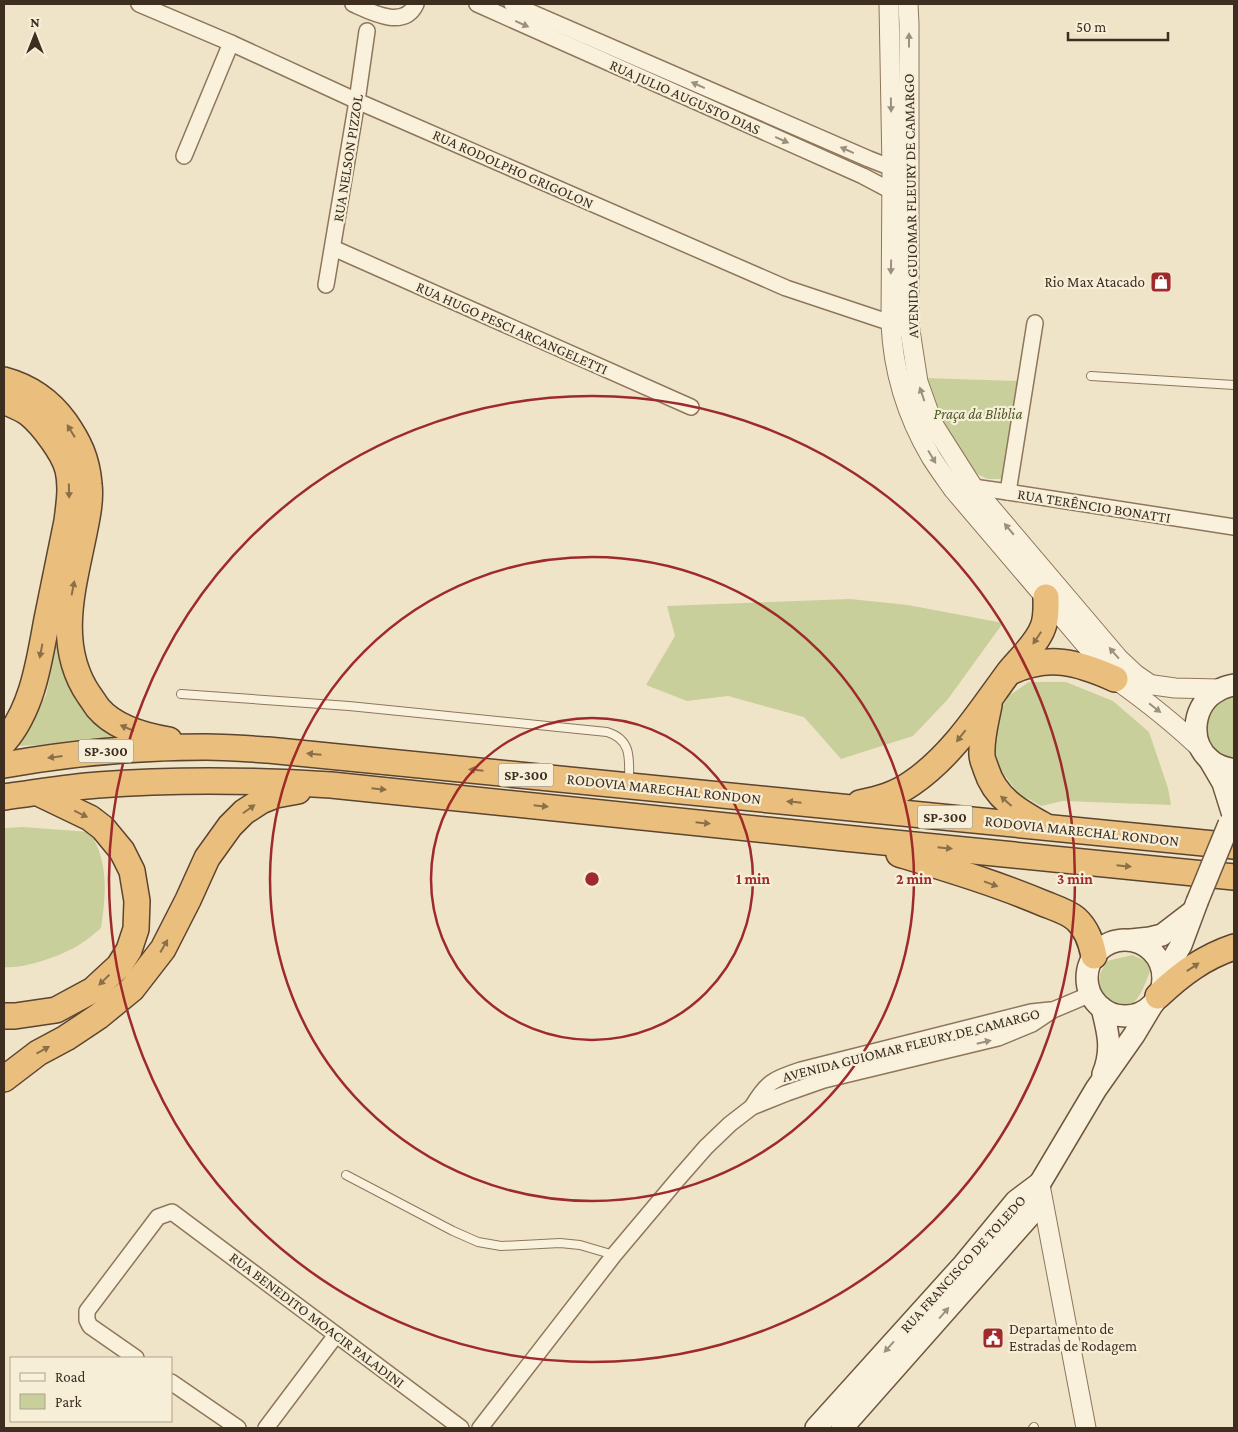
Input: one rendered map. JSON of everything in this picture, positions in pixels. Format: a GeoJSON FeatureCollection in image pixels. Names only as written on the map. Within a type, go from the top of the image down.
{"type":"FeatureCollection","features":[{"type":"Feature","properties":{"kind":"highway"},"geometry":{"type":"LineString","coordinates":[[4,380],[35,392],[55,408],[73,433],[84,454],[90,486],[87,518],[72,598],[68,632],[74,662],[86,690],[99,709],[122,726],[153,738],[208,747]]}},
{"type":"Feature","properties":{"kind":"highway"},"geometry":{"type":"LineString","coordinates":[[4,401],[27,412],[42,427],[57,447],[68,469],[70,494],[67,521],[35,682],[19,720],[4,742]]}},
{"type":"Feature","properties":{"kind":"highway"},"geometry":{"type":"LineString","coordinates":[[843,807],[886,798],[912,784],[954,746],[1037,638],[1046,617],[1046,597]]}},
{"type":"Feature","properties":{"kind":"highway"},"geometry":{"type":"LineString","coordinates":[[1010,672],[1025,665],[1054,661],[1072,663],[1112,678]]}},
{"type":"Feature","properties":{"kind":"highway"},"geometry":{"type":"LineString","coordinates":[[991,698],[983,737],[982,756],[988,776],[998,793],[1010,804],[1047,828]]}},
{"type":"Feature","properties":{"kind":"highway","name":"RODOVIA MARECHAL RONDON"},"geometry":{"type":"LineString","coordinates":[[4,765],[34,759],[92,752],[208,747],[325,755],[1047,828],[1232,825]]}},
{"type":"Feature","properties":{"kind":"highway","name":"RODOVIA MARECHAL RONDON"},"geometry":{"type":"LineString","coordinates":[[4,798],[97,785],[175,781],[331,784],[844,838],[1234,876]]}},
{"type":"Feature","properties":{"kind":"highway"},"geometry":{"type":"LineString","coordinates":[[4,1079],[38,1053],[66,1038],[99,1016],[132,990],[163,949],[207,858],[230,826],[244,812],[261,801],[276,795],[331,784]]}},
{"type":"Feature","properties":{"kind":"highway"},"geometry":{"type":"LineString","coordinates":[[4,1016],[56,1010],[94,990],[119,966],[129,950],[136,929],[137,902],[132,871],[122,851],[103,828],[90,818],[38,793]]}},
{"type":"Feature","properties":{"kind":"highway"},"geometry":{"type":"LineString","coordinates":[[844,838],[957,872],[1027,897],[1074,917],[1087,932],[1092,942],[1094,956]]}},
{"type":"Feature","properties":{"kind":"highway"},"geometry":{"type":"LineString","coordinates":[[1158,992],[1199,963],[1218,952],[1234,947]]}},
{"type":"Feature","properties":{"kind":"main road"},"geometry":{"type":"LineString","coordinates":[[1040,1184],[1096,1089],[1134,1035],[1158,992],[1180,945],[1194,907],[1232,825],[1223,784],[1196,736],[1196,722],[1200,708],[1208,697],[1227,687]]}},
{"type":"Feature","properties":{"kind":"main road"},"geometry":{"type":"LineString","coordinates":[[1205,754],[1221,767],[1234,770]]}},
{"type":"Feature","properties":{"kind":"main road"},"geometry":{"type":"LineString","coordinates":[[1096,1089],[1108,1062],[1108,1032],[1087,981],[1088,968],[1094,956],[1104,946],[1117,941],[1162,935],[1194,907]]}},
{"type":"Feature","properties":{"kind":"main road"},"geometry":{"type":"LineString","coordinates":[[1096,1001],[1110,1013],[1128,1016],[1136,1014],[1158,992],[1161,966],[1156,956],[1141,943],[1131,940]]}},
{"type":"Feature","properties":{"kind":"main road","name":"RUA FRANCISCO DE TOLEDO"},"geometry":{"type":"LineString","coordinates":[[816,1428],[964,1264],[1016,1201],[1040,1184]]}},
{"type":"Feature","properties":{"kind":"main road","name":"RUA FRANCISCO DE TOLEDO"},"geometry":{"type":"LineString","coordinates":[[842,1428],[1033,1212],[1040,1184]]}},
{"type":"Feature","properties":{"kind":"street","name":"RUA RODOLPHO GRIGOLON"},"geometry":{"type":"LineString","coordinates":[[139,4],[786,288],[891,323]]}},
{"type":"Feature","properties":{"kind":"street"},"geometry":{"type":"LineString","coordinates":[[353,4],[388,17],[400,18],[410,12],[416,4]]}},
{"type":"Feature","properties":{"kind":"street","name":"RUA JULIO AUGUSTO DIAS"},"geometry":{"type":"LineString","coordinates":[[477,4],[854,172],[892,192],[910,199]]}},
{"type":"Feature","properties":{"kind":"street","name":"RUA JULIO AUGUSTO DIAS"},"geometry":{"type":"LineString","coordinates":[[512,4],[901,170]]}},
{"type":"Feature","properties":{"kind":"street"},"geometry":{"type":"LineString","coordinates":[[889,4],[901,170],[892,192],[892,345],[901,388],[915,426],[932,459],[953,489],[1046,597],[1112,678],[1163,714],[1205,754]]}},
{"type":"Feature","properties":{"kind":"street","name":"AVENIDA GUIOMAR FLEURY DE CAMARGO"},"geometry":{"type":"LineString","coordinates":[[908,4],[910,24],[901,170],[910,199],[909,324],[918,382],[933,424],[973,488],[1119,659],[1135,674],[1151,685]]}},
{"type":"Feature","properties":{"kind":"street","name":"RUA NELSON PIZZOL"},"geometry":{"type":"LineString","coordinates":[[326,285],[334,248],[367,31]]}},
{"type":"Feature","properties":{"kind":"street"},"geometry":{"type":"LineString","coordinates":[[184,156],[231,43]]}},
{"type":"Feature","properties":{"kind":"street","name":"RUA HUGO PESCI ARCANGELETTI"},"geometry":{"type":"LineString","coordinates":[[334,248],[692,407]]}},
{"type":"Feature","properties":{"kind":"street"},"geometry":{"type":"LineString","coordinates":[[1008,492],[1035,323]]}},
{"type":"Feature","properties":{"kind":"street","name":"RUA TERÊNCIO BONATTI"},"geometry":{"type":"LineString","coordinates":[[953,489],[973,488],[1008,492],[1234,527]]}},
{"type":"Feature","properties":{"kind":"street","name":"AVENIDA GUIOMAR FLEURY DE CAMARGO"},"geometry":{"type":"LineString","coordinates":[[1112,678],[1175,688],[1227,687]]}},
{"type":"Feature","properties":{"kind":"street"},"geometry":{"type":"LineString","coordinates":[[880,1058],[935,1053],[998,1038],[1032,1024],[1053,1010],[1096,1001]]}},
{"type":"Feature","properties":{"kind":"street","name":"AVENIDA GUIOMAR FLEURY DE CAMARGO"},"geometry":{"type":"LineString","coordinates":[[614,1255],[706,1147],[730,1124],[752,1108],[770,1082],[783,1075],[880,1058],[931,1038],[1031,1012],[1053,1010]]}},
{"type":"Feature","properties":{"kind":"street"},"geometry":{"type":"LineString","coordinates":[[931,1038],[935,1053]]}},
{"type":"Feature","properties":{"kind":"street"},"geometry":{"type":"LineString","coordinates":[[1040,1184],[1086,1428]]}},
{"type":"Feature","properties":{"kind":"street","name":"RUA BENEDITO MOACIR PALADINI"},"geometry":{"type":"LineString","coordinates":[[135,1357],[90,1326],[87,1320],[87,1311],[158,1217],[172,1212],[461,1428]]}},
{"type":"Feature","properties":{"kind":"street"},"geometry":{"type":"LineString","coordinates":[[480,1428],[614,1255]]}},
{"type":"Feature","properties":{"kind":"street"},"geometry":{"type":"LineString","coordinates":[[266,1428],[336,1335]]}},
{"type":"Feature","properties":{"kind":"street"},"geometry":{"type":"LineString","coordinates":[[172,1383],[238,1428]]}},
{"type":"Feature","properties":{"kind":"lane"},"geometry":{"type":"LineString","coordinates":[[1090,376],[1234,386]]}},
{"type":"Feature","properties":{"kind":"lane"},"geometry":{"type":"LineString","coordinates":[[181,694],[348,706],[607,732],[617,735],[624,741],[629,760],[629,786]]}},
{"type":"Feature","properties":{"kind":"lane"},"geometry":{"type":"LineString","coordinates":[[346,1174],[453,1231],[478,1242],[500,1246],[560,1243],[580,1245],[614,1255]]}},
{"type":"Feature","properties":{"kind":"green space","name":"Praça da Bliblia"},"geometry":{"type":"Polygon","coordinates":[[[924,378],[1018,381],[1003,479],[988,479],[979,475],[968,465],[930,396],[924,378]]]}},
{"type":"Feature","properties":{"kind":"green space"},"geometry":{"type":"Polygon","coordinates":[[[850,599],[908,605],[1003,623],[948,699],[913,736],[841,759],[804,717],[728,696],[687,701],[646,685],[675,636],[667,606],[850,599]]]}},
{"type":"Feature","properties":{"kind":"green space"},"geometry":{"type":"Polygon","coordinates":[[[61,625],[62,659],[74,696],[98,722],[135,740],[19,746],[46,695],[61,625]]]}},
{"type":"Feature","properties":{"kind":"green space"},"geometry":{"type":"Polygon","coordinates":[[[1029,682],[1066,682],[1113,701],[1149,732],[1168,788],[1171,805],[1063,801],[1041,806],[1018,793],[1000,769],[992,748],[996,722],[1004,699],[1029,682]]]}},
{"type":"Feature","properties":{"kind":"green space"},"geometry":{"type":"Polygon","coordinates":[[[1234,693],[1234,761],[1224,758],[1211,748],[1205,732],[1210,709],[1229,694],[1234,693]]]}},
{"type":"Feature","properties":{"kind":"green space"},"geometry":{"type":"Polygon","coordinates":[[[23,827],[90,832],[103,867],[105,891],[101,928],[82,943],[62,953],[32,964],[4,967],[4,828],[23,827]]]}},
{"type":"Feature","properties":{"kind":"green space"},"geometry":{"type":"Polygon","coordinates":[[[1132,955],[1146,961],[1151,969],[1143,989],[1134,1003],[1123,1009],[1116,1008],[1106,1001],[1103,995],[1100,981],[1101,973],[1107,961],[1132,955]]]}},
{"type":"Feature","properties":{"kind":"place","name":"Rio Max Atacado"},"geometry":{"type":"Point","coordinates":[1161,282]}},
{"type":"Feature","properties":{"kind":"place","name":"Departamento de Estradas de Rodagem"},"geometry":{"type":"Point","coordinates":[993,1338]}}]}
